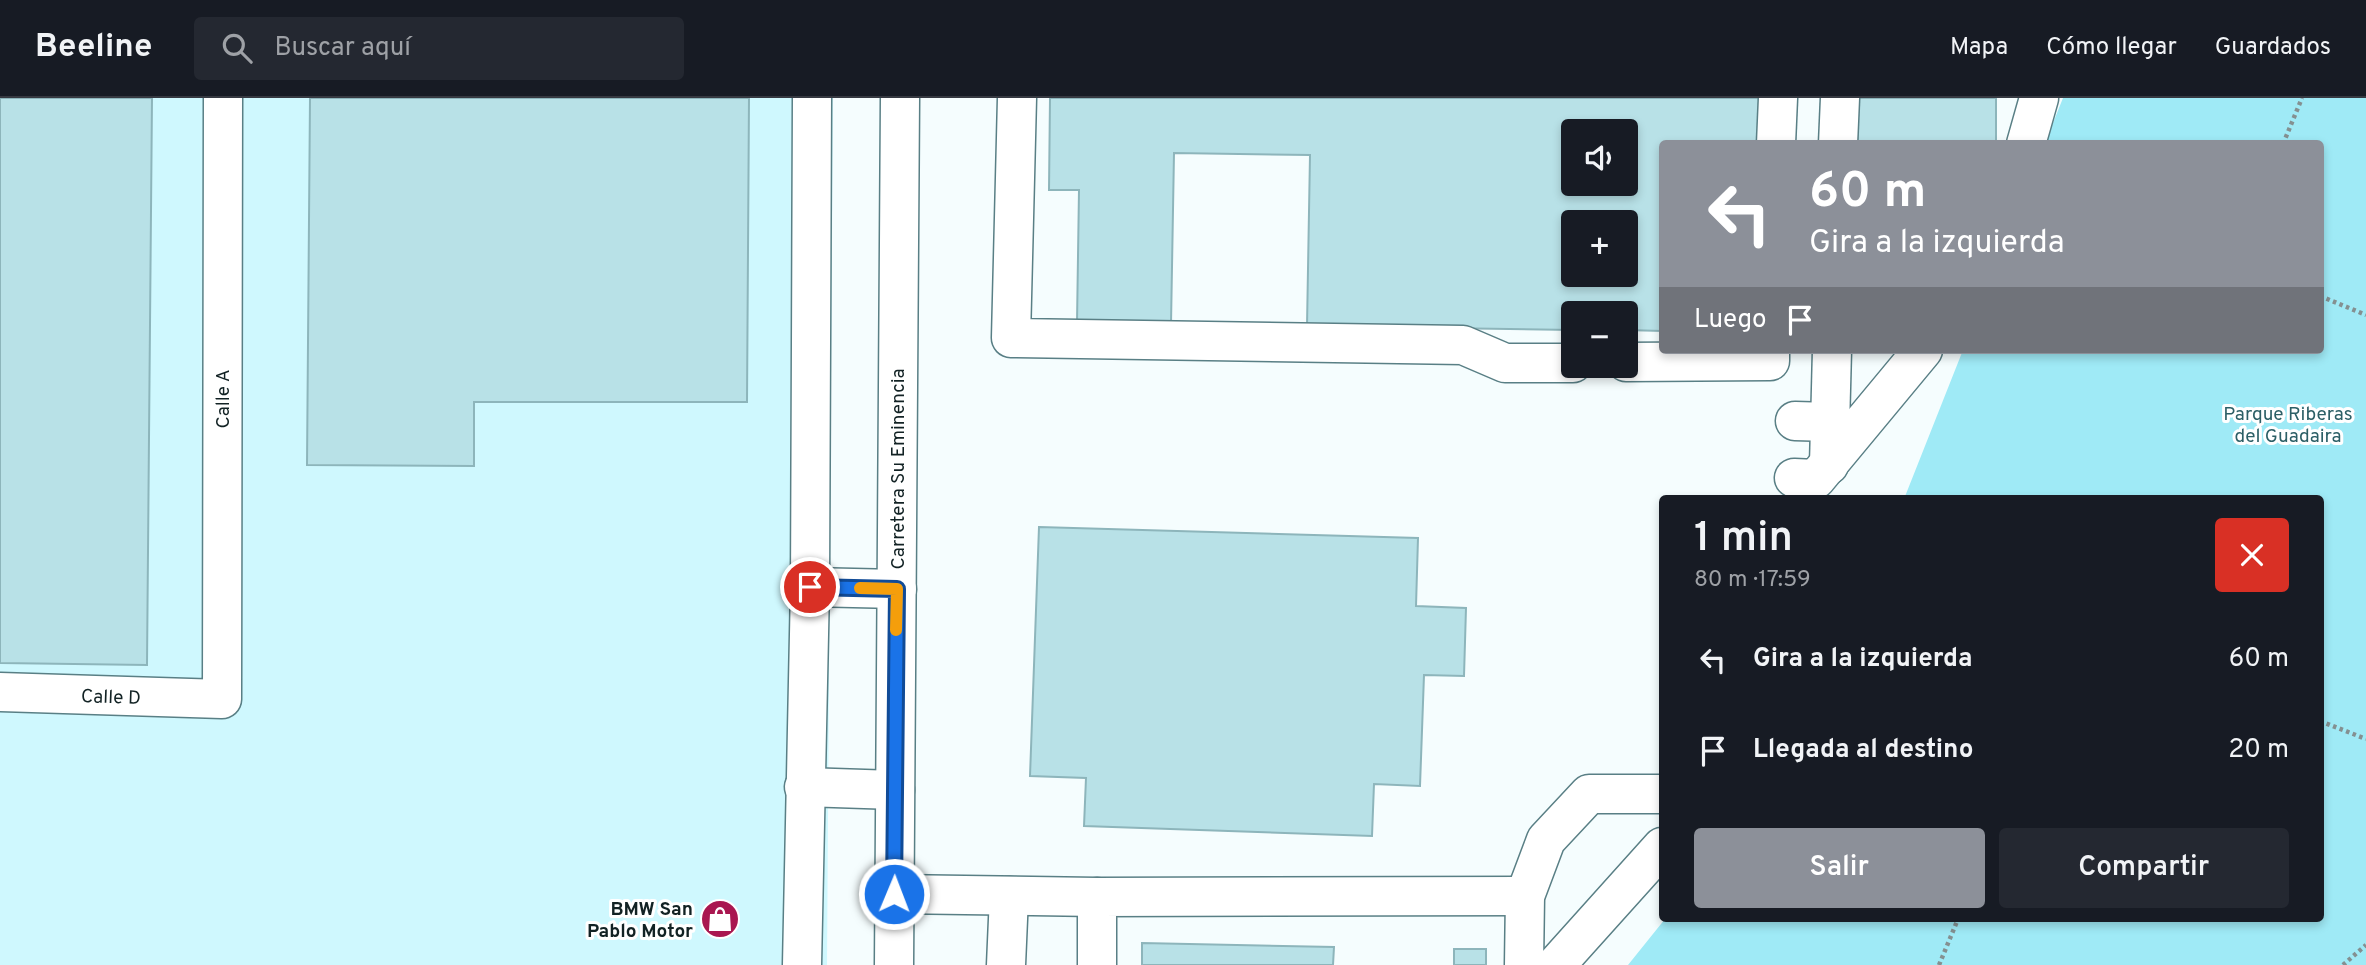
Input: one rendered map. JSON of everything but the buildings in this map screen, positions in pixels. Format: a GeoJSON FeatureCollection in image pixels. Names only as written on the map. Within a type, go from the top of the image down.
{"type":"FeatureCollection","features":[{"type":"Feature","properties":{"kind":"street","name":"Calle A"},"geometry":{"type":"LineString","coordinates":[[222,699],[223,98]]}},
{"type":"Feature","properties":{"kind":"street"},"geometry":{"type":"LineString","coordinates":[[802,965],[810,587],[813,98]]}},
{"type":"Feature","properties":{"kind":"street","name":"Carretera Su Eminencia"},"geometry":{"type":"LineString","coordinates":[[894,965],[900,98]]}},
{"type":"Feature","properties":{"kind":"street"},"geometry":{"type":"LineString","coordinates":[[1017,98],[1011,338],[1463,345],[1505,363],[1561,363]]}},
{"type":"Feature","properties":{"kind":"street"},"geometry":{"type":"LineString","coordinates":[[1776,140],[1778,98]]}},
{"type":"Feature","properties":{"kind":"street"},"geometry":{"type":"LineString","coordinates":[[1838,140],[1840,98]]}},
{"type":"Feature","properties":{"kind":"street"},"geometry":{"type":"LineString","coordinates":[[2027,140],[2039,98]]}},
{"type":"Feature","properties":{"kind":"street"},"geometry":{"type":"LineString","coordinates":[[1638,362],[1770,361],[1770,354]]}},
{"type":"Feature","properties":{"kind":"street"},"geometry":{"type":"LineString","coordinates":[[1831,354],[1813,421],[1812,472],[1919,354]]}},
{"type":"Feature","properties":{"kind":"street"},"geometry":{"type":"LineString","coordinates":[[810,587],[897,589]]}},
{"type":"Feature","properties":{"kind":"street","name":"Calle D"},"geometry":{"type":"LineString","coordinates":[[0,692],[222,699]]}},
{"type":"Feature","properties":{"kind":"street"},"geometry":{"type":"LineString","coordinates":[[804,787],[895,790]]}},
{"type":"Feature","properties":{"kind":"street"},"geometry":{"type":"LineString","coordinates":[[1524,965],[1525,896],[1546,840],[1590,794],[1659,794]]}},
{"type":"Feature","properties":{"kind":"street"},"geometry":{"type":"LineString","coordinates":[[1556,965],[1659,849]]}},
{"type":"Feature","properties":{"kind":"street"},"geometry":{"type":"LineString","coordinates":[[894,894],[1097,897],[1525,896]]}},
{"type":"Feature","properties":{"kind":"street"},"geometry":{"type":"LineString","coordinates":[[1006,965],[1009,896]]}},
{"type":"Feature","properties":{"kind":"street"},"geometry":{"type":"LineString","coordinates":[[1097,897],[1097,965]]}},
{"type":"Feature","properties":{"kind":"path"},"geometry":{"type":"LineString","coordinates":[[2285,140],[2302,98]]}},
{"type":"Feature","properties":{"kind":"path"},"geometry":{"type":"LineString","coordinates":[[2324,298],[2366,316]]}},
{"type":"Feature","properties":{"kind":"path"},"geometry":{"type":"LineString","coordinates":[[2324,723],[2366,739]]}},
{"type":"Feature","properties":{"kind":"path"},"geometry":{"type":"LineString","coordinates":[[1939,965],[1957,922]]}},
{"type":"Feature","properties":{"kind":"path"},"geometry":{"type":"LineString","coordinates":[[2343,965],[2366,945]]}},
{"type":"Feature","properties":{"kind":"shaded area"},"geometry":{"type":"Polygon","coordinates":[[[0,98],[833,98],[827,965],[0,965],[0,98]]]}},
{"type":"Feature","properties":{"kind":"green space","name":"Parque Riberas del Guadaira"},"geometry":{"type":"Polygon","coordinates":[[[2063,98],[2366,98],[2366,965],[1628,965],[1663,922],[2324,922],[2324,495],[1906,495],[1961,354],[2324,354],[2324,140],[2046,140],[2063,98]]]}},
{"type":"Feature","properties":{"kind":"slow traffic"},"geometry":{"type":"LineString","coordinates":[[860,588],[897,589],[896,630]]}},
{"type":"Feature","properties":{"kind":"place","name":"BMW San Pablo Motor"},"geometry":{"type":"Point","coordinates":[720,919]}},
{"type":"Feature","properties":{"kind":"route"},"geometry":{"type":"LineString","coordinates":[[810,587],[897,589],[894,894]]}}]}
